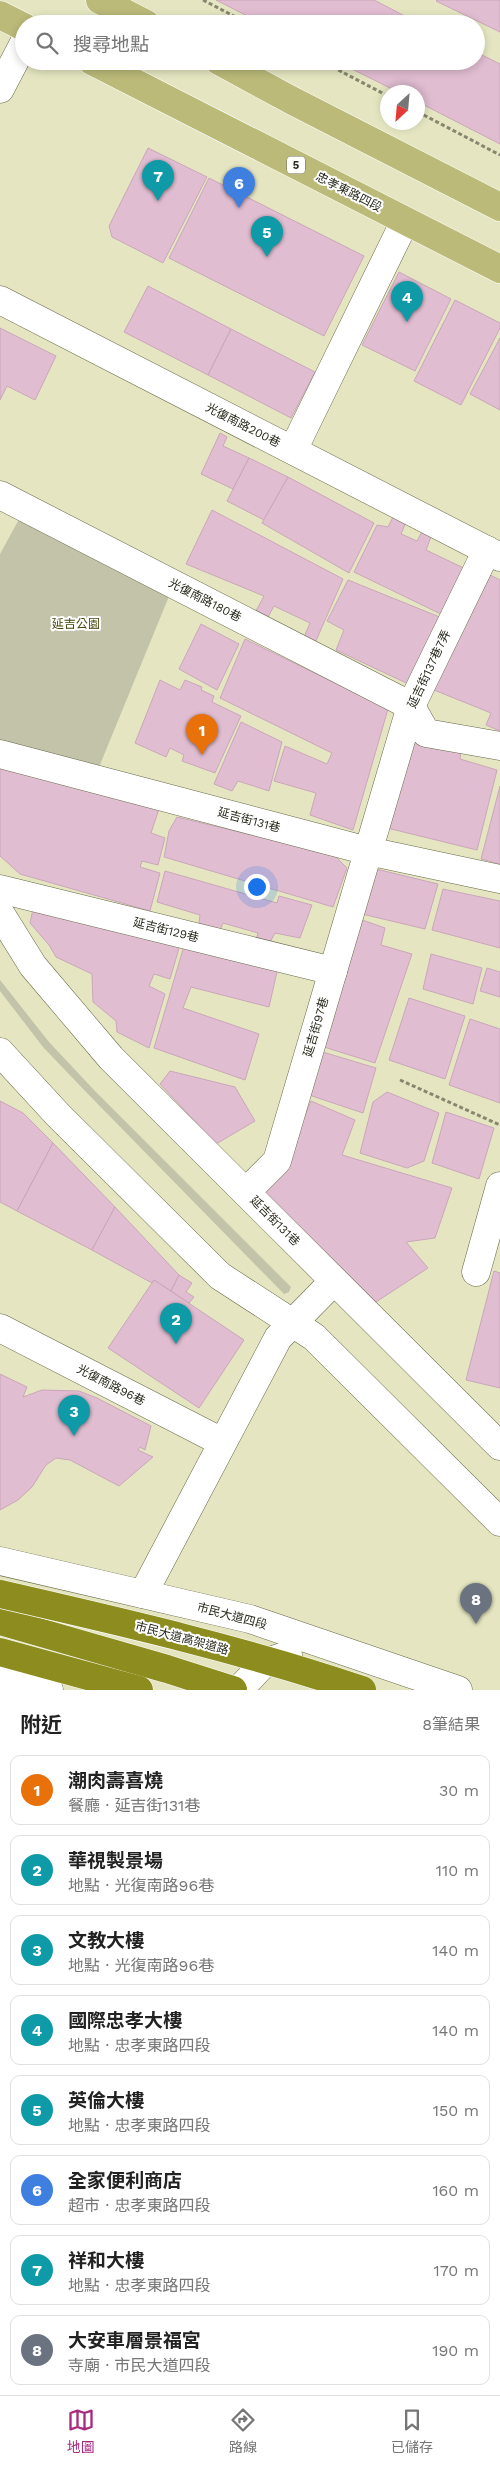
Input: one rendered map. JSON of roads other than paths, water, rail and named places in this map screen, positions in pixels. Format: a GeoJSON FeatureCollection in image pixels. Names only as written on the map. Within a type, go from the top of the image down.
{"type":"FeatureCollection","features":[{"type":"Feature","properties":{"kind":"highway","name":"市民大道高架道路"},"geometry":{"type":"LineString","coordinates":[[0,1594],[145,1627],[304,1670],[362,1690]]}},
{"type":"Feature","properties":{"kind":"highway"},"geometry":{"type":"LineString","coordinates":[[0,1621],[167,1668],[233,1690]]}},
{"type":"Feature","properties":{"kind":"highway"},"geometry":{"type":"LineString","coordinates":[[0,1652],[139,1690]]}},
{"type":"Feature","properties":{"kind":"main road"},"geometry":{"type":"LineString","coordinates":[[100,0],[129,15]]}},
{"type":"Feature","properties":{"kind":"main road"},"geometry":{"type":"LineString","coordinates":[[0,15],[15,22]]}},
{"type":"Feature","properties":{"kind":"main road","name":"忠孝東路四段"},"geometry":{"type":"LineString","coordinates":[[110,70],[500,269]]}},
{"type":"Feature","properties":{"kind":"main road"},"geometry":{"type":"LineString","coordinates":[[236,70],[500,206]]}},
{"type":"Feature","properties":{"kind":"street"},"geometry":{"type":"LineString","coordinates":[[0,89],[15,60]]}},
{"type":"Feature","properties":{"kind":"street"},"geometry":{"type":"LineString","coordinates":[[293,450],[405,220]]}},
{"type":"Feature","properties":{"kind":"street","name":"光復南路200巷"},"geometry":{"type":"LineString","coordinates":[[0,300],[493,553]]}},
{"type":"Feature","properties":{"kind":"street","name":"光復南路180巷"},"geometry":{"type":"LineString","coordinates":[[0,495],[411,706]]}},
{"type":"Feature","properties":{"kind":"street","name":"延吉街137巷7弄"},"geometry":{"type":"LineString","coordinates":[[368,851],[411,706],[493,553]]}},
{"type":"Feature","properties":{"kind":"street"},"geometry":{"type":"LineString","coordinates":[[411,706],[426,732],[500,746]]}},
{"type":"Feature","properties":{"kind":"street","name":"延吉街131巷"},"geometry":{"type":"LineString","coordinates":[[0,754],[368,851],[500,879]]}},
{"type":"Feature","properties":{"kind":"street","name":"延吉街97巷"},"geometry":{"type":"LineString","coordinates":[[246,1192],[277,1161],[368,851]]}},
{"type":"Feature","properties":{"kind":"street","name":"延吉街129巷"},"geometry":{"type":"LineString","coordinates":[[0,889],[333,971]]}},
{"type":"Feature","properties":{"kind":"street","name":"延吉街131巷"},"geometry":{"type":"LineString","coordinates":[[0,913],[33,966],[111,1058],[500,1446]]}},
{"type":"Feature","properties":{"kind":"street"},"geometry":{"type":"LineString","coordinates":[[0,1052],[58,1115],[220,1276],[314,1337],[500,1522]]}},
{"type":"Feature","properties":{"kind":"street"},"geometry":{"type":"LineString","coordinates":[[476,1272],[500,1186]]}},
{"type":"Feature","properties":{"kind":"street"},"geometry":{"type":"LineString","coordinates":[[143,1594],[278,1338],[334,1281]]}},
{"type":"Feature","properties":{"kind":"street","name":"光復南路96巷"},"geometry":{"type":"LineString","coordinates":[[0,1328],[222,1442]]}},
{"type":"Feature","properties":{"kind":"street","name":"市民大道四段"},"geometry":{"type":"LineString","coordinates":[[0,1561],[250,1619],[458,1690]]}},
{"type":"Feature","properties":{"kind":"street"},"geometry":{"type":"LineString","coordinates":[[239,1690],[264,1663],[323,1643]]}},
{"type":"Feature","properties":{"kind":"street"},"geometry":{"type":"LineString","coordinates":[[0,1676],[49,1690]]}},
{"type":"Feature","properties":{"kind":"place","name":"祥和大樓"},"geometry":{"type":"Point","coordinates":[158,201]}},
{"type":"Feature","properties":{"kind":"place","name":"全家便利商店"},"geometry":{"type":"Point","coordinates":[239,208]}},
{"type":"Feature","properties":{"kind":"place","name":"英倫大樓"},"geometry":{"type":"Point","coordinates":[267,257]}},
{"type":"Feature","properties":{"kind":"place","name":"國際忠孝大樓"},"geometry":{"type":"Point","coordinates":[407,322]}},
{"type":"Feature","properties":{"kind":"place","name":"潮肉壽喜燒"},"geometry":{"type":"Point","coordinates":[202,755]}},
{"type":"Feature","properties":{"kind":"place","name":"華視製景場"},"geometry":{"type":"Point","coordinates":[176,1344]}},
{"type":"Feature","properties":{"kind":"place","name":"文教大樓"},"geometry":{"type":"Point","coordinates":[74,1436]}},
{"type":"Feature","properties":{"kind":"place","name":"大安車層景福宮"},"geometry":{"type":"Point","coordinates":[476,1624]}},
{"type":"Feature","properties":{"kind":"park label","name":"延吉公園"},"geometry":{"type":"Point","coordinates":[76,624]}}]}
